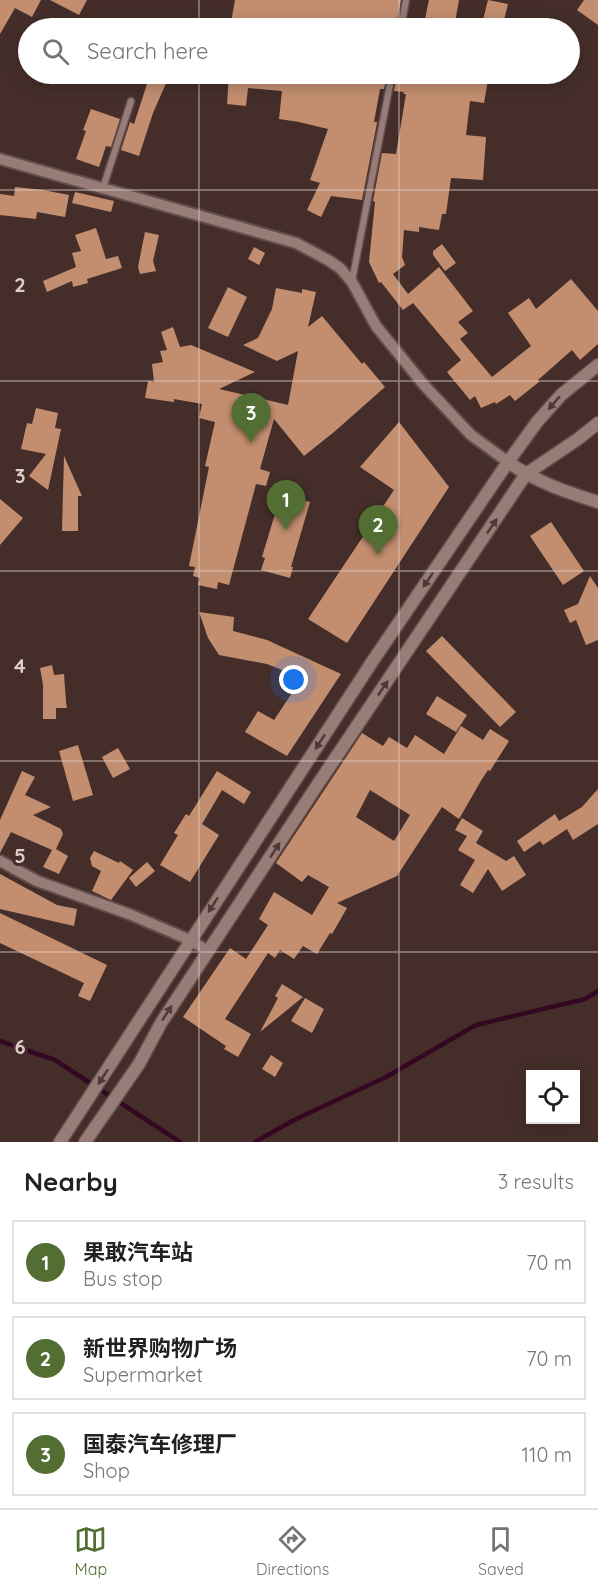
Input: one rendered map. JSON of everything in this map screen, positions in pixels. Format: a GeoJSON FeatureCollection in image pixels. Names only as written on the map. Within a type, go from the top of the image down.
{"type":"FeatureCollection","features":[{"type":"Feature","properties":{"kind":"main road"},"geometry":{"type":"LineString","coordinates":[[60,1142],[372,663],[508,462],[537,422],[561,395],[598,365]]}},
{"type":"Feature","properties":{"kind":"main road"},"geometry":{"type":"LineString","coordinates":[[85,1142],[139,1064],[161,1023],[208,951],[526,474],[598,423]]}},
{"type":"Feature","properties":{"kind":"main road"},"geometry":{"type":"LineString","coordinates":[[508,462],[526,474],[560,490],[598,502]]}},
{"type":"Feature","properties":{"kind":"street"},"geometry":{"type":"LineString","coordinates":[[403,18],[406,0]]}},
{"type":"Feature","properties":{"kind":"street"},"geometry":{"type":"LineString","coordinates":[[352,282],[390,84]]}},
{"type":"Feature","properties":{"kind":"street"},"geometry":{"type":"LineString","coordinates":[[103,188],[131,100]]}},
{"type":"Feature","properties":{"kind":"street"},"geometry":{"type":"LineString","coordinates":[[0,159],[296,243],[328,260],[340,268],[352,282],[376,326],[424,385],[471,435],[508,462]]}},
{"type":"Feature","properties":{"kind":"street"},"geometry":{"type":"LineString","coordinates":[[0,861],[36,881],[129,914],[190,940],[208,951]]}},
{"type":"Feature","properties":{"kind":"building"},"geometry":{"type":"Polygon","coordinates":[[[0,0],[41,0],[32,17],[15,8],[0,34],[0,0]]]}},
{"type":"Feature","properties":{"kind":"building"},"geometry":{"type":"Polygon","coordinates":[[[50,0],[87,0],[79,15],[50,0]]]}},
{"type":"Feature","properties":{"kind":"building"},"geometry":{"type":"Polygon","coordinates":[[[235,0],[401,0],[398,18],[232,18],[235,0]]]}},
{"type":"Feature","properties":{"kind":"building"},"geometry":{"type":"Polygon","coordinates":[[[429,0],[459,0],[456,18],[425,18],[429,0]]]}},
{"type":"Feature","properties":{"kind":"building"},"geometry":{"type":"Polygon","coordinates":[[[488,0],[508,4],[504,18],[484,18],[488,0]]]}},
{"type":"Feature","properties":{"kind":"building"},"geometry":{"type":"Polygon","coordinates":[[[584,0],[598,0],[598,25],[577,10],[584,0]]]}},
{"type":"Feature","properties":{"kind":"building"},"geometry":{"type":"Polygon","coordinates":[[[147,84],[166,84],[139,156],[121,150],[130,122],[134,124],[147,84]]]}},
{"type":"Feature","properties":{"kind":"building"},"geometry":{"type":"Polygon","coordinates":[[[228,84],[385,84],[384,89],[380,89],[374,122],[377,122],[362,200],[331,196],[321,217],[307,210],[320,183],[310,180],[328,129],[279,119],[282,91],[248,88],[246,106],[227,104],[228,84]]]}},
{"type":"Feature","properties":{"kind":"building"},"geometry":{"type":"Polygon","coordinates":[[[395,84],[487,84],[484,103],[470,101],[466,135],[486,137],[483,180],[451,178],[446,214],[442,214],[439,230],[419,227],[419,232],[404,230],[402,257],[405,265],[393,274],[408,294],[439,267],[473,311],[458,322],[468,333],[460,339],[492,377],[531,346],[508,313],[529,298],[536,309],[571,279],[598,311],[598,344],[580,360],[572,350],[538,380],[539,382],[515,401],[510,395],[496,404],[495,402],[481,408],[475,396],[470,400],[447,372],[461,360],[413,303],[403,310],[381,282],[379,283],[369,262],[375,202],[373,201],[382,153],[396,154],[406,94],[394,91],[395,84]]]}},
{"type":"Feature","properties":{"kind":"building"},"geometry":{"type":"Polygon","coordinates":[[[91,109],[120,119],[111,147],[106,146],[99,167],[76,159],[91,109]]]}},
{"type":"Feature","properties":{"kind":"building"},"geometry":{"type":"Polygon","coordinates":[[[15,187],[69,195],[65,217],[37,212],[36,219],[0,215],[0,194],[14,196],[15,187]]]}},
{"type":"Feature","properties":{"kind":"building"},"geometry":{"type":"Polygon","coordinates":[[[75,192],[114,201],[111,212],[72,203],[75,192]]]}},
{"type":"Feature","properties":{"kind":"building"},"geometry":{"type":"Polygon","coordinates":[[[96,228],[106,259],[118,256],[122,268],[87,279],[88,283],[73,287],[72,281],[47,292],[43,281],[76,267],[72,253],[81,251],[75,235],[96,228]]]}},
{"type":"Feature","properties":{"kind":"building"},"geometry":{"type":"Polygon","coordinates":[[[145,232],[159,235],[153,261],[156,271],[140,274],[138,267],[145,232]]]}},
{"type":"Feature","properties":{"kind":"building"},"geometry":{"type":"Polygon","coordinates":[[[442,244],[456,263],[445,271],[433,255],[433,251],[442,244]]]}},
{"type":"Feature","properties":{"kind":"building"},"geometry":{"type":"Polygon","coordinates":[[[254,247],[265,253],[259,265],[248,259],[254,247]]]}},
{"type":"Feature","properties":{"kind":"building"},"geometry":{"type":"Polygon","coordinates":[[[228,287],[247,297],[228,337],[208,328],[228,287]]]}},
{"type":"Feature","properties":{"kind":"building"},"geometry":{"type":"Polygon","coordinates":[[[276,288],[302,293],[302,289],[316,292],[308,327],[322,316],[362,364],[364,362],[385,387],[304,456],[274,419],[260,469],[270,472],[266,486],[256,484],[229,585],[218,582],[217,589],[198,585],[200,578],[193,576],[195,567],[189,566],[209,467],[205,466],[215,422],[199,418],[202,404],[174,399],[174,402],[145,398],[148,381],[154,382],[152,364],[163,362],[160,351],[167,350],[161,332],[173,327],[180,347],[191,345],[255,372],[219,389],[288,405],[298,351],[277,361],[243,345],[258,338],[272,309],[276,288]]]}},
{"type":"Feature","properties":{"kind":"building"},"geometry":{"type":"Polygon","coordinates":[[[36,408],[58,413],[55,428],[61,429],[48,490],[29,476],[46,454],[21,449],[27,423],[32,424],[36,408]]]}},
{"type":"Feature","properties":{"kind":"building"},"geometry":{"type":"Polygon","coordinates":[[[399,422],[449,487],[347,643],[308,619],[394,490],[360,467],[399,422]]]}},
{"type":"Feature","properties":{"kind":"building"},"geometry":{"type":"Polygon","coordinates":[[[64,456],[82,496],[78,496],[78,531],[62,531],[64,456]]]}},
{"type":"Feature","properties":{"kind":"building"},"geometry":{"type":"Polygon","coordinates":[[[281,494],[310,502],[291,567],[293,567],[290,578],[261,570],[265,558],[262,557],[281,494]]]}},
{"type":"Feature","properties":{"kind":"building"},"geometry":{"type":"Polygon","coordinates":[[[0,499],[23,518],[0,545],[0,499]]]}},
{"type":"Feature","properties":{"kind":"building"},"geometry":{"type":"Polygon","coordinates":[[[551,522],[584,571],[563,585],[530,536],[551,522]]]}},
{"type":"Feature","properties":{"kind":"building"},"geometry":{"type":"Polygon","coordinates":[[[590,576],[598,588],[598,640],[586,645],[576,620],[570,623],[564,610],[578,604],[590,576]]]}},
{"type":"Feature","properties":{"kind":"building"},"geometry":{"type":"Polygon","coordinates":[[[199,612],[234,617],[233,631],[267,640],[341,674],[287,756],[245,732],[258,711],[274,720],[302,678],[267,664],[219,655],[208,638],[199,612]]]}},
{"type":"Feature","properties":{"kind":"building"},"geometry":{"type":"Polygon","coordinates":[[[442,636],[516,712],[500,727],[426,651],[442,636]]]}},
{"type":"Feature","properties":{"kind":"building"},"geometry":{"type":"Polygon","coordinates":[[[52,665],[54,675],[64,674],[67,708],[56,708],[56,719],[43,719],[43,685],[40,668],[52,665]]]}},
{"type":"Feature","properties":{"kind":"building"},"geometry":{"type":"Polygon","coordinates":[[[437,696],[467,715],[456,732],[426,714],[437,696]]]}},
{"type":"Feature","properties":{"kind":"building"},"geometry":{"type":"Polygon","coordinates":[[[461,726],[483,740],[490,729],[509,741],[490,771],[488,770],[482,779],[459,819],[442,807],[397,876],[337,903],[347,908],[317,954],[303,946],[294,959],[280,950],[275,958],[268,953],[225,1019],[251,1034],[238,1057],[224,1049],[226,1046],[183,1017],[230,948],[246,959],[268,925],[259,919],[274,892],[312,915],[329,887],[308,875],[302,882],[276,863],[362,733],[383,746],[389,737],[407,748],[415,735],[444,754],[461,726]],[[370,790],[356,817],[394,841],[410,815],[370,790]]]}},
{"type":"Feature","properties":{"kind":"building"},"geometry":{"type":"Polygon","coordinates":[[[78,745],[93,795],[73,801],[59,751],[78,745]]]}},
{"type":"Feature","properties":{"kind":"building"},"geometry":{"type":"Polygon","coordinates":[[[118,748],[130,769],[113,778],[102,757],[118,748]]]}},
{"type":"Feature","properties":{"kind":"building"},"geometry":{"type":"Polygon","coordinates":[[[22,771],[35,777],[25,795],[51,807],[33,815],[61,829],[63,834],[56,849],[68,856],[59,874],[43,867],[52,850],[11,832],[0,853],[0,820],[22,771]]]}},
{"type":"Feature","properties":{"kind":"building"},"geometry":{"type":"Polygon","coordinates":[[[217,771],[251,792],[244,804],[222,790],[202,824],[219,835],[190,882],[160,865],[178,835],[174,833],[186,814],[189,816],[217,771]]]}},
{"type":"Feature","properties":{"kind":"building"},"geometry":{"type":"Polygon","coordinates":[[[598,789],[598,824],[573,840],[567,829],[543,845],[540,841],[524,852],[517,841],[555,814],[559,821],[582,807],[598,789]]]}},
{"type":"Feature","properties":{"kind":"building"},"geometry":{"type":"Polygon","coordinates":[[[462,818],[483,831],[476,843],[506,861],[514,856],[526,875],[502,891],[488,869],[473,893],[460,885],[475,860],[458,850],[467,836],[455,830],[462,818]]]}},
{"type":"Feature","properties":{"kind":"building"},"geometry":{"type":"Polygon","coordinates":[[[94,851],[119,863],[120,861],[133,870],[111,900],[92,891],[101,871],[92,866],[90,858],[94,851]]]}},
{"type":"Feature","properties":{"kind":"building"},"geometry":{"type":"Polygon","coordinates":[[[147,862],[155,871],[136,887],[129,878],[147,862]]]}},
{"type":"Feature","properties":{"kind":"building"},"geometry":{"type":"Polygon","coordinates":[[[0,874],[57,905],[77,909],[74,926],[0,909],[0,874]]]}},
{"type":"Feature","properties":{"kind":"building"},"geometry":{"type":"Polygon","coordinates":[[[0,913],[107,965],[90,1001],[78,996],[84,983],[0,943],[0,913]]]}},
{"type":"Feature","properties":{"kind":"building"},"geometry":{"type":"Polygon","coordinates":[[[282,984],[303,997],[260,1032],[278,998],[275,996],[282,984]]]}},
{"type":"Feature","properties":{"kind":"building"},"geometry":{"type":"Polygon","coordinates":[[[305,998],[324,1009],[312,1033],[291,1021],[305,998]]]}},
{"type":"Feature","properties":{"kind":"building"},"geometry":{"type":"Polygon","coordinates":[[[271,1055],[283,1063],[275,1077],[262,1069],[271,1055]]]}},
{"type":"Feature","properties":{"kind":"waterway"},"geometry":{"type":"LineString","coordinates":[[255,1142],[294,1120],[386,1077],[476,1025],[585,999],[598,991]]}},
{"type":"Feature","properties":{"kind":"waterway"},"geometry":{"type":"LineString","coordinates":[[0,1041],[55,1060],[180,1142]]}},
{"type":"Feature","properties":{"kind":"place","name":"国泰汽车修理厂"},"geometry":{"type":"Point","coordinates":[251,443]}},
{"type":"Feature","properties":{"kind":"place","name":"果敢汽车站"},"geometry":{"type":"Point","coordinates":[286,530]}},
{"type":"Feature","properties":{"kind":"place","name":"新世界购物广场"},"geometry":{"type":"Point","coordinates":[378,555]}}]}
